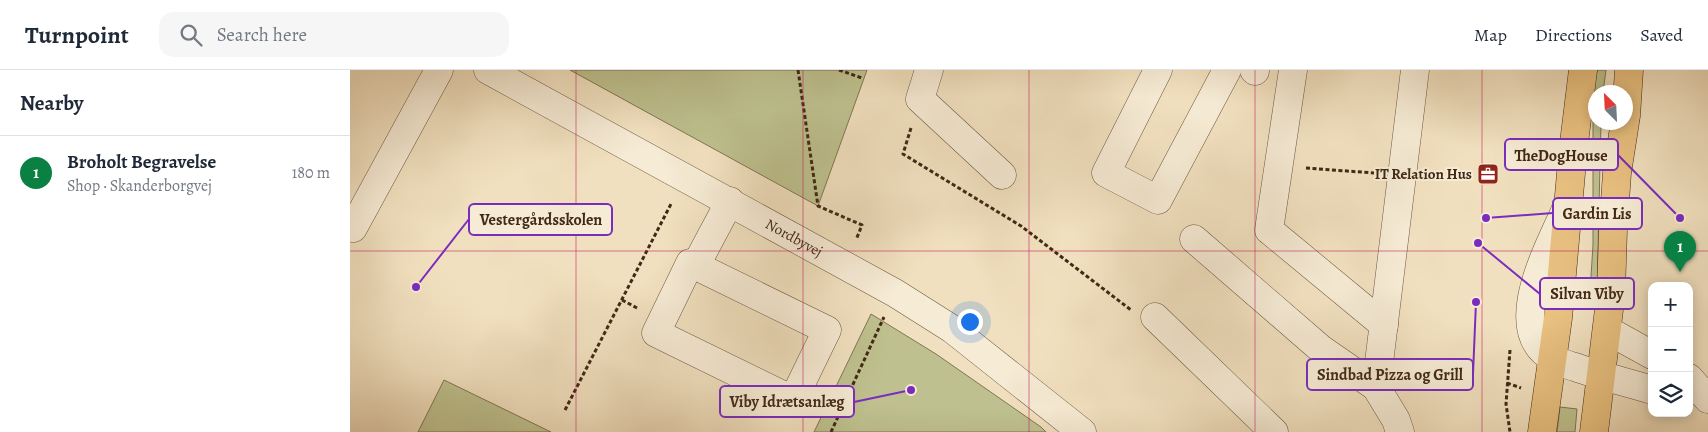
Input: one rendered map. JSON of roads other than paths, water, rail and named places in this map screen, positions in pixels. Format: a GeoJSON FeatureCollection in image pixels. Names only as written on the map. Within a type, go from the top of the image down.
{"type":"FeatureCollection","features":[{"type":"Feature","properties":{"kind":"main road"},"geometry":{"type":"LineString","coordinates":[[1542,432],[1553,359],[1582,70]]}},
{"type":"Feature","properties":{"kind":"main road"},"geometry":{"type":"LineString","coordinates":[[1629,85],[1630,70]]}},
{"type":"Feature","properties":{"kind":"main road"},"geometry":{"type":"LineString","coordinates":[[1594,432],[1607,330],[1614,211],[1623,130]]}},
{"type":"Feature","properties":{"kind":"street"},"geometry":{"type":"LineString","coordinates":[[353,228],[439,70]]}},
{"type":"Feature","properties":{"kind":"street","name":"Nordbyvej"},"geometry":{"type":"LineString","coordinates":[[488,70],[895,293],[952,329],[1082,432]]}},
{"type":"Feature","properties":{"kind":"street"},"geometry":{"type":"LineString","coordinates":[[929,70],[920,99],[1002,175]]}},
{"type":"Feature","properties":{"kind":"street"},"geometry":{"type":"LineString","coordinates":[[1158,70],[1106,173],[1158,200],[1227,70]]}},
{"type":"Feature","properties":{"kind":"street"},"geometry":{"type":"LineString","coordinates":[[1293,70],[1269,230],[1384,325]]}},
{"type":"Feature","properties":{"kind":"street"},"geometry":{"type":"LineString","coordinates":[[1376,387],[1415,70]]}},
{"type":"Feature","properties":{"kind":"street"},"geometry":{"type":"LineString","coordinates":[[1633,95],[1642,70]]}},
{"type":"Feature","properties":{"kind":"street"},"geometry":{"type":"LineString","coordinates":[[696,265],[730,201]]}},
{"type":"Feature","properties":{"kind":"street"},"geometry":{"type":"LineString","coordinates":[[1194,239],[1321,349],[1376,387],[1396,420],[1400,432]]}},
{"type":"Feature","properties":{"kind":"street"},"geometry":{"type":"LineString","coordinates":[[690,263],[696,265],[827,330],[793,400],[656,333],[690,263]]}},
{"type":"Feature","properties":{"kind":"street"},"geometry":{"type":"LineString","coordinates":[[1155,317],[1274,432]]}},
{"type":"Feature","properties":{"kind":"street"},"geometry":{"type":"LineString","coordinates":[[1607,330],[1648,353]]}},
{"type":"Feature","properties":{"kind":"street"},"geometry":{"type":"LineString","coordinates":[[1553,359],[1600,376],[1648,389]]}},
{"type":"Feature","properties":{"kind":"street"},"geometry":{"type":"LineString","coordinates":[[1693,383],[1708,400]]}},
{"type":"Feature","properties":{"kind":"street"},"geometry":{"type":"LineString","coordinates":[[1693,407],[1708,415]]}},
{"type":"Feature","properties":{"kind":"place","name":"IT Relation Hus"},"geometry":{"type":"Point","coordinates":[1488,174]}},
{"type":"Feature","properties":{"kind":"place","name":"Gardin Lis"},"geometry":{"type":"Point","coordinates":[1486,218]}},
{"type":"Feature","properties":{"kind":"place","name":"TheDogHouse"},"geometry":{"type":"Point","coordinates":[1680,218]}},
{"type":"Feature","properties":{"kind":"place","name":"Silvan Viby"},"geometry":{"type":"Point","coordinates":[1478,243]}},
{"type":"Feature","properties":{"kind":"place","name":"Broholt Begravelse"},"geometry":{"type":"Point","coordinates":[1680,272]}},
{"type":"Feature","properties":{"kind":"place","name":"Vestergårdsskolen"},"geometry":{"type":"Point","coordinates":[416,287]}},
{"type":"Feature","properties":{"kind":"place","name":"Sindbad Pizza og Grill"},"geometry":{"type":"Point","coordinates":[1476,302]}},
{"type":"Feature","properties":{"kind":"place","name":"Viby Idrætsanlæg"},"geometry":{"type":"Point","coordinates":[911,390]}}]}
